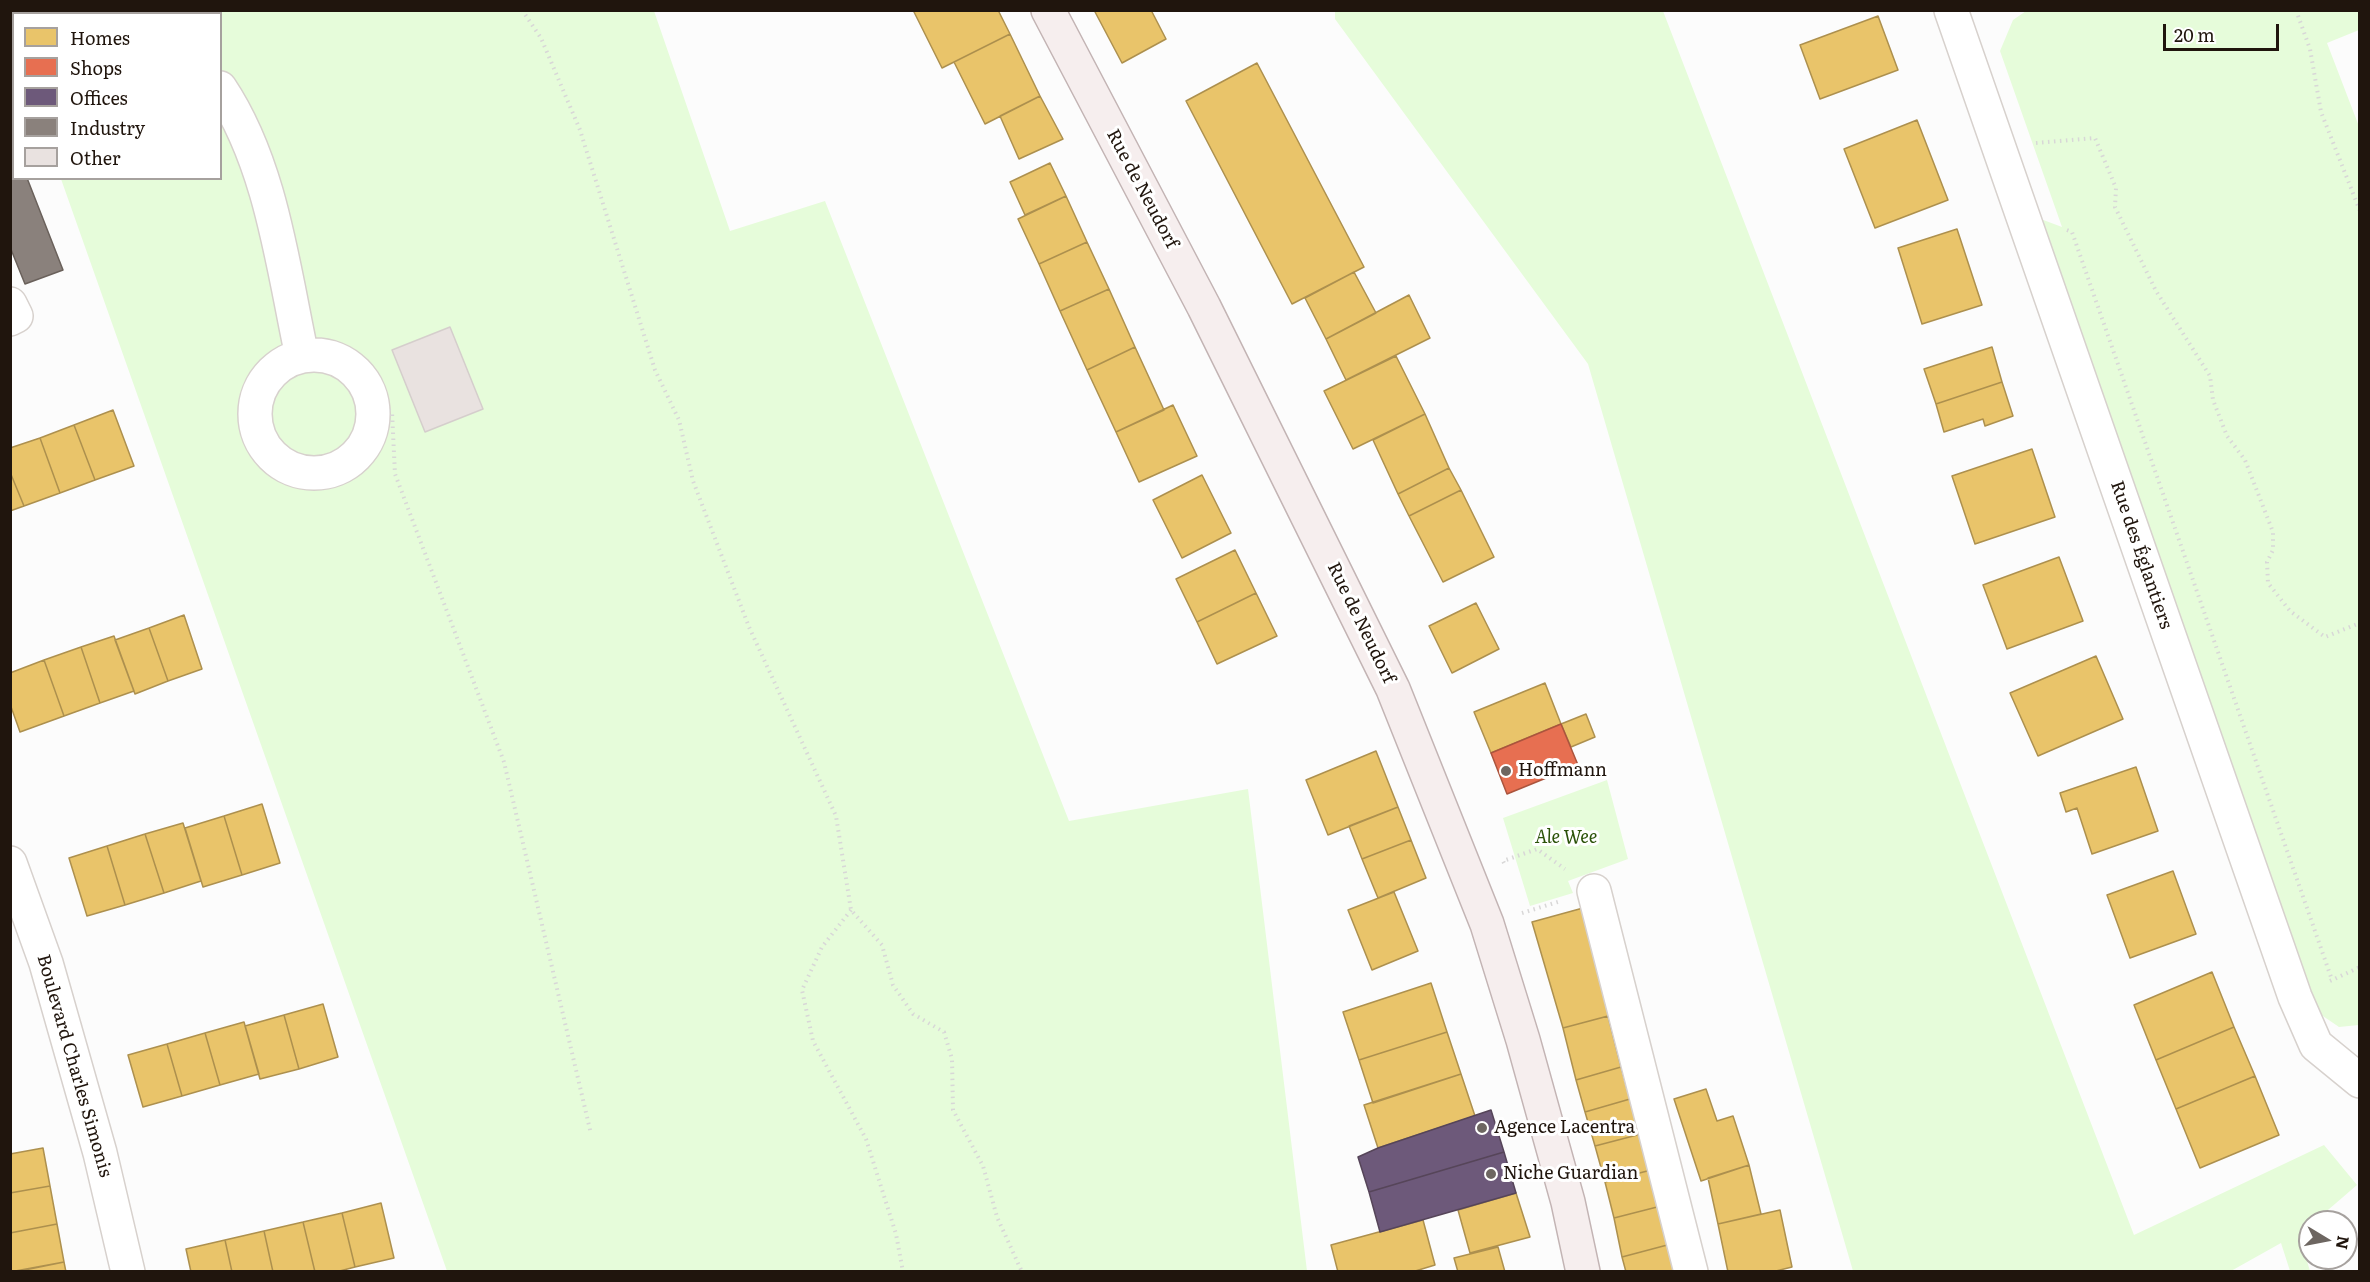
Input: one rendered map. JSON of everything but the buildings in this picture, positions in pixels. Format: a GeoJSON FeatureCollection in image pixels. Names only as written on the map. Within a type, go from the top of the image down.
{"type":"FeatureCollection","features":[{"type":"Feature","properties":{"kind":"main road","name":"Rue de Neudorf"},"geometry":{"type":"LineString","coordinates":[[1048,10],[1204,307],[1393,689],[1487,924],[1544,1115],[1568,1202],[1583,1272]]}},
{"type":"Feature","properties":{"kind":"street","name":"Rue des Églantiers"},"geometry":{"type":"LineString","coordinates":[[1951,10],[2295,997],[2316,1045],[2360,1081]]}},
{"type":"Feature","properties":{"kind":"street"},"geometry":{"type":"LineString","coordinates":[[222,91],[236,112],[263,178],[302,356]]}},
{"type":"Feature","properties":{"kind":"street"},"geometry":{"type":"LineString","coordinates":[[10,304],[16,316],[10,319]]}},
{"type":"Feature","properties":{"kind":"street"},"geometry":{"type":"LineString","coordinates":[[302,356],[333,357],[350,368],[359,374],[373,402],[371,433],[354,459],[326,473],[295,471],[269,454],[255,427],[257,395],[274,369],[302,356]]}},
{"type":"Feature","properties":{"kind":"street","name":"Boulevard Charles Simonis"},"geometry":{"type":"LineString","coordinates":[[13,878],[46,963],[100,1153],[128,1272]]}},
{"type":"Feature","properties":{"kind":"street"},"geometry":{"type":"LineString","coordinates":[[1594,891],[1691,1272]]}},
{"type":"Feature","properties":{"kind":"path"},"geometry":{"type":"LineString","coordinates":[[522,10],[542,38],[580,130],[655,370],[679,420],[693,481],[749,627],[836,816],[851,910],[882,945],[892,985],[913,1014],[944,1032],[952,1059],[953,1110],[983,1166],[997,1217],[1022,1272]]}},
{"type":"Feature","properties":{"kind":"path"},"geometry":{"type":"LineString","coordinates":[[2296,10],[2310,49],[2321,112],[2360,211]]}},
{"type":"Feature","properties":{"kind":"path"},"geometry":{"type":"LineString","coordinates":[[1998,147],[2095,138],[2116,188],[2115,207],[2156,291],[2210,376],[2213,400],[2227,436],[2245,460],[2273,532],[2273,550],[2267,562],[2268,583],[2290,610],[2325,636],[2360,623]]}},
{"type":"Feature","properties":{"kind":"path"},"geometry":{"type":"LineString","coordinates":[[2022,212],[2072,232],[2332,980]]}},
{"type":"Feature","properties":{"kind":"path"},"geometry":{"type":"LineString","coordinates":[[373,402],[392,412],[395,474],[504,762],[591,1134]]}},
{"type":"Feature","properties":{"kind":"path"},"geometry":{"type":"LineString","coordinates":[[1515,857],[1537,849],[1594,891]]}},
{"type":"Feature","properties":{"kind":"path"},"geometry":{"type":"LineString","coordinates":[[1487,924],[1594,891]]}},
{"type":"Feature","properties":{"kind":"path"},"geometry":{"type":"LineString","coordinates":[[851,910],[822,947],[802,990],[813,1041],[866,1139],[896,1234],[903,1272]]}},
{"type":"Feature","properties":{"kind":"green space"},"geometry":{"type":"Polygon","coordinates":[[[1335,10],[1663,11],[2134,1235],[2324,1145],[2357,1185],[2328,1210],[2298,1210],[2298,1270],[2310,1271],[2290,1271],[2281,1243],[2231,1271],[1853,1271],[1588,364],[1335,19],[1335,10]]]}},
{"type":"Feature","properties":{"kind":"green space"},"geometry":{"type":"Polygon","coordinates":[[[10,11],[654,11],[730,231],[825,201],[1069,821],[1248,789],[1307,1271],[447,1271],[61,180],[222,180],[222,12],[12,12],[12,40],[10,11]]]}},
{"type":"Feature","properties":{"kind":"green space"},"geometry":{"type":"Polygon","coordinates":[[[2026,11],[2359,11],[2359,30],[2327,43],[2360,129],[2359,1025],[2339,1027],[2295,997],[2022,212],[2062,227],[2000,51],[2013,20],[2026,11]]]}},
{"type":"Feature","properties":{"kind":"green space","name":"Ale Wee"},"geometry":{"type":"Polygon","coordinates":[[[1607,780],[1628,859],[1568,881],[1573,893],[1530,906],[1503,818],[1607,780]]]}},
{"type":"Feature","properties":{"kind":"place","name":"Hoffmann"},"geometry":{"type":"Point","coordinates":[1506,771]}},
{"type":"Feature","properties":{"kind":"place","name":"Agence Lacentra"},"geometry":{"type":"Point","coordinates":[1482,1128]}},
{"type":"Feature","properties":{"kind":"place","name":"Niche Guardian"},"geometry":{"type":"Point","coordinates":[1491,1174]}}]}
